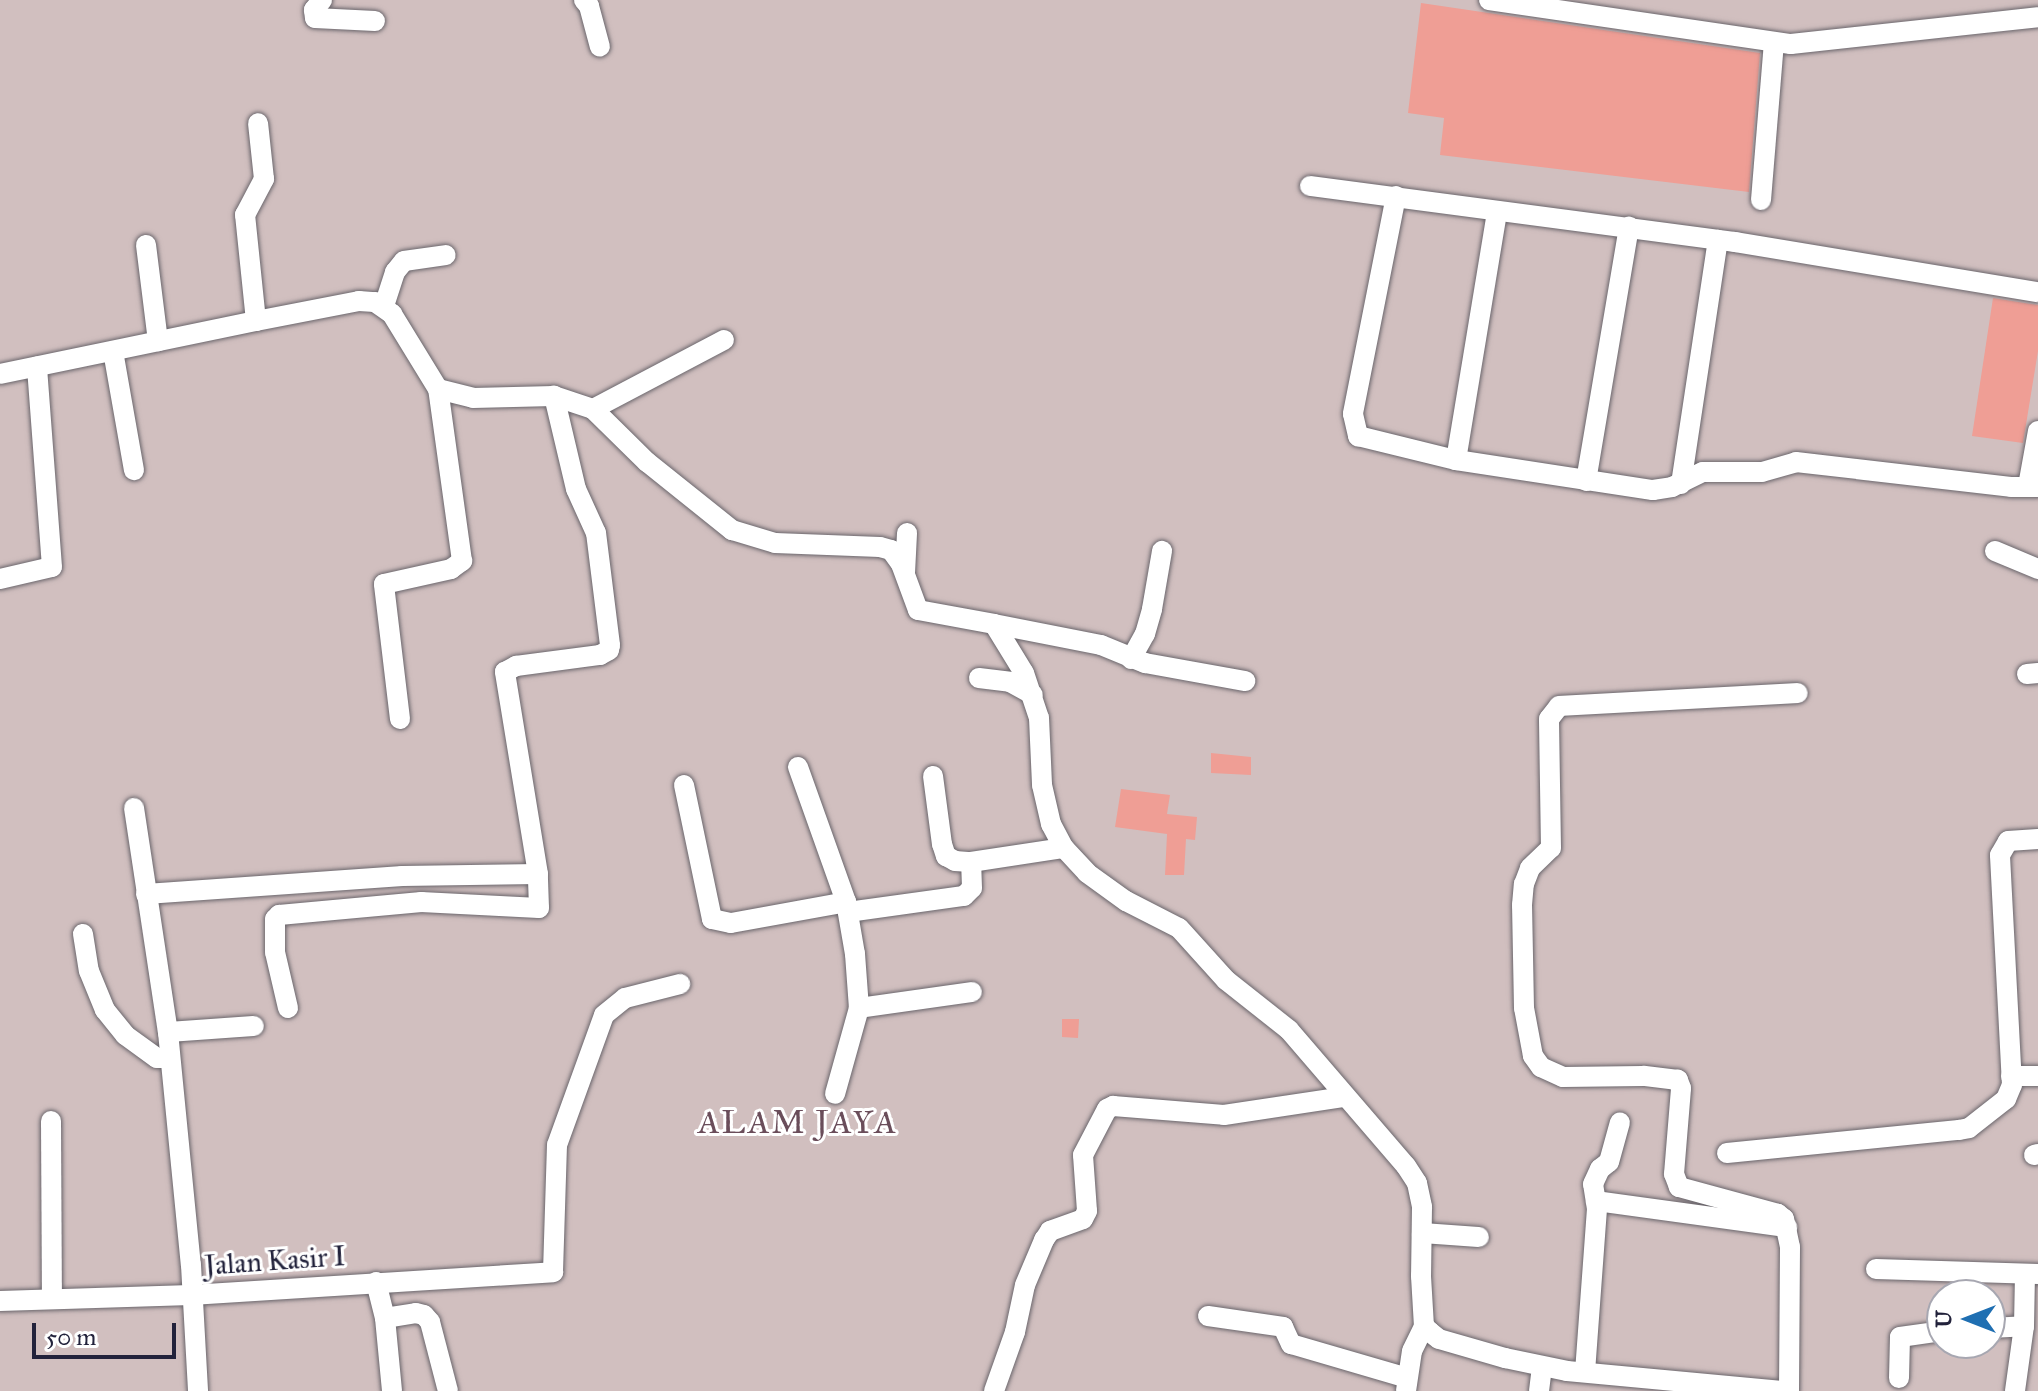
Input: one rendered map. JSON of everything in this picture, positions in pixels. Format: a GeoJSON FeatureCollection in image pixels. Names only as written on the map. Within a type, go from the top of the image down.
{"type":"FeatureCollection","features":[{"type":"Feature","properties":{"kind":"street"},"geometry":{"type":"LineString","coordinates":[[322,0],[314,10],[315,18],[375,21]]}},
{"type":"Feature","properties":{"kind":"street"},"geometry":{"type":"LineString","coordinates":[[584,0],[589,6],[600,47]]}},
{"type":"Feature","properties":{"kind":"street"},"geometry":{"type":"LineString","coordinates":[[1489,0],[1774,43],[1868,38],[2038,17]]}},
{"type":"Feature","properties":{"kind":"street"},"geometry":{"type":"LineString","coordinates":[[1761,200],[1774,43]]}},
{"type":"Feature","properties":{"kind":"street"},"geometry":{"type":"LineString","coordinates":[[256,321],[245,215],[264,179],[258,123]]}},
{"type":"Feature","properties":{"kind":"street"},"geometry":{"type":"LineString","coordinates":[[1310,186],[1629,227],[2038,292]]}},
{"type":"Feature","properties":{"kind":"street"},"geometry":{"type":"LineString","coordinates":[[1396,196],[1353,425],[1358,436],[1456,460],[1653,490],[1681,484],[1703,472],[1762,472],[1804,462],[2033,487],[2038,431]]}},
{"type":"Feature","properties":{"kind":"street"},"geometry":{"type":"LineString","coordinates":[[1456,460],[1497,212]]}},
{"type":"Feature","properties":{"kind":"street"},"geometry":{"type":"LineString","coordinates":[[1586,481],[1629,227]]}},
{"type":"Feature","properties":{"kind":"street"},"geometry":{"type":"LineString","coordinates":[[1681,484],[1718,240]]}},
{"type":"Feature","properties":{"kind":"street"},"geometry":{"type":"LineString","coordinates":[[146,245],[158,341]]}},
{"type":"Feature","properties":{"kind":"street"},"geometry":{"type":"LineString","coordinates":[[384,306],[395,272],[404,261],[446,255]]}},
{"type":"Feature","properties":{"kind":"street"},"geometry":{"type":"LineString","coordinates":[[0,374],[359,301],[384,306],[438,389],[463,555],[458,565],[451,569],[384,584],[400,719]]}},
{"type":"Feature","properties":{"kind":"street"},"geometry":{"type":"LineString","coordinates":[[593,409],[724,340]]}},
{"type":"Feature","properties":{"kind":"street"},"geometry":{"type":"LineString","coordinates":[[113,351],[134,470]]}},
{"type":"Feature","properties":{"kind":"street"},"geometry":{"type":"LineString","coordinates":[[0,579],[52,567],[37,367]]}},
{"type":"Feature","properties":{"kind":"street"},"geometry":{"type":"LineString","coordinates":[[438,389],[473,398],[554,396],[593,409],[669,481],[732,530],[775,543],[880,547],[894,553],[905,573],[913,603],[922,613],[1101,645],[1131,659],[1245,681]]}},
{"type":"Feature","properties":{"kind":"street"},"geometry":{"type":"LineString","coordinates":[[288,1008],[275,952],[275,919],[279,915],[421,902],[539,908],[538,874],[505,672],[516,666],[600,655],[609,650],[610,645],[596,533],[576,489],[554,396]]}},
{"type":"Feature","properties":{"kind":"street"},"geometry":{"type":"LineString","coordinates":[[905,573],[907,533]]}},
{"type":"Feature","properties":{"kind":"street"},"geometry":{"type":"LineString","coordinates":[[1131,659],[1148,622],[1162,551]]}},
{"type":"Feature","properties":{"kind":"street"},"geometry":{"type":"LineString","coordinates":[[1995,551],[2038,569]]}},
{"type":"Feature","properties":{"kind":"street"},"geometry":{"type":"LineString","coordinates":[[994,624],[1033,695],[1039,718],[1042,785],[1051,824],[1064,848],[1087,873],[1126,901],[1179,928],[1226,980],[1289,1030],[1343,1097],[1406,1166],[1417,1183],[1422,1233],[1424,1326],[1412,1351],[1407,1384],[1291,1344],[1283,1327],[1208,1316]]}},
{"type":"Feature","properties":{"kind":"street"},"geometry":{"type":"LineString","coordinates":[[979,678],[1010,682],[1033,695]]}},
{"type":"Feature","properties":{"kind":"street"},"geometry":{"type":"LineString","coordinates":[[1789,1391],[1787,1227],[1778,1214],[1679,1187],[1674,1174],[1681,1088],[1678,1080],[1643,1076],[1563,1077],[1541,1067],[1533,1056],[1524,1008],[1522,905],[1524,884],[1530,868],[1551,848],[1549,719],[1559,706],[1798,693]]}},
{"type":"Feature","properties":{"kind":"street"},"geometry":{"type":"LineString","coordinates":[[798,767],[847,907],[859,1008],[835,1094]]}},
{"type":"Feature","properties":{"kind":"street"},"geometry":{"type":"LineString","coordinates":[[933,776],[946,856],[971,862],[1064,848]]}},
{"type":"Feature","properties":{"kind":"street"},"geometry":{"type":"LineString","coordinates":[[684,785],[712,919],[731,923],[847,907],[964,896],[972,888],[971,862]]}},
{"type":"Feature","properties":{"kind":"street"},"geometry":{"type":"LineString","coordinates":[[134,808],[168,1032],[198,1391]]}},
{"type":"Feature","properties":{"kind":"street"},"geometry":{"type":"LineString","coordinates":[[1727,1153],[1969,1128],[2006,1099],[2011,1076],[2000,855],[2008,841],[2038,839]]}},
{"type":"Feature","properties":{"kind":"street"},"geometry":{"type":"LineString","coordinates":[[146,894],[402,876],[538,874]]}},
{"type":"Feature","properties":{"kind":"street"},"geometry":{"type":"LineString","coordinates":[[83,934],[89,971],[105,1010],[125,1035],[157,1058],[170,1058]]}},
{"type":"Feature","properties":{"kind":"street","name":"Jalan Kasir I"},"geometry":{"type":"LineString","coordinates":[[0,1301],[191,1295],[553,1272],[557,1145],[604,1015],[625,998],[680,984]]}},
{"type":"Feature","properties":{"kind":"street"},"geometry":{"type":"LineString","coordinates":[[859,1008],[972,992]]}},
{"type":"Feature","properties":{"kind":"street"},"geometry":{"type":"LineString","coordinates":[[168,1032],[254,1026]]}},
{"type":"Feature","properties":{"kind":"street"},"geometry":{"type":"LineString","coordinates":[[2011,1076],[2038,1076]]}},
{"type":"Feature","properties":{"kind":"street"},"geometry":{"type":"LineString","coordinates":[[994,1391],[1015,1332],[1025,1285],[1044,1240],[1050,1231],[1083,1219],[1087,1211],[1083,1155],[1107,1109],[1113,1106],[1194,1115],[1224,1115],[1343,1097]]}},
{"type":"Feature","properties":{"kind":"street"},"geometry":{"type":"LineString","coordinates":[[51,1121],[52,1298]]}},
{"type":"Feature","properties":{"kind":"street"},"geometry":{"type":"LineString","coordinates":[[1585,1372],[1595,1176],[1609,1162],[1620,1122]]}},
{"type":"Feature","properties":{"kind":"street"},"geometry":{"type":"LineString","coordinates":[[1596,1201],[1787,1227]]}},
{"type":"Feature","properties":{"kind":"street"},"geometry":{"type":"LineString","coordinates":[[1422,1233],[1479,1237]]}},
{"type":"Feature","properties":{"kind":"street"},"geometry":{"type":"LineString","coordinates":[[1876,1269],[2031,1274],[2015,1391]]}},
{"type":"Feature","properties":{"kind":"street"},"geometry":{"type":"LineString","coordinates":[[376,1282],[385,1318],[392,1391]]}},
{"type":"Feature","properties":{"kind":"street"},"geometry":{"type":"LineString","coordinates":[[385,1318],[416,1313],[424,1315],[430,1322],[448,1391]]}},
{"type":"Feature","properties":{"kind":"street"},"geometry":{"type":"LineString","coordinates":[[1424,1326],[1439,1339],[1542,1366],[1782,1391]]}},
{"type":"Feature","properties":{"kind":"street"},"geometry":{"type":"LineString","coordinates":[[2006,1327],[2024,1326]]}},
{"type":"Feature","properties":{"kind":"street"},"geometry":{"type":"LineString","coordinates":[[1899,1378],[1900,1337],[1926,1333]]}},
{"type":"Feature","properties":{"kind":"street"},"geometry":{"type":"LineString","coordinates":[[1539,1391],[1542,1366]]}},
{"type":"Feature","properties":{"kind":"shaded area"},"geometry":{"type":"Polygon","coordinates":[[[0,0],[2038,0],[2038,1391],[0,1391],[0,0]]]}},
{"type":"Feature","properties":{"kind":"building"},"geometry":{"type":"Polygon","coordinates":[[[1421,3],[1760,53],[1749,192],[1440,155],[1444,118],[1408,113],[1421,3]]]}},
{"type":"Feature","properties":{"kind":"building"},"geometry":{"type":"Polygon","coordinates":[[[1993,298],[2038,305],[2038,351],[2023,443],[1972,436],[1993,298]]]}},
{"type":"Feature","properties":{"kind":"building"},"geometry":{"type":"Polygon","coordinates":[[[1211,753],[1251,757],[1251,775],[1211,773],[1211,753]]]}},
{"type":"Feature","properties":{"kind":"building"},"geometry":{"type":"Polygon","coordinates":[[[1121,789],[1170,795],[1167,814],[1197,817],[1195,840],[1186,839],[1184,875],[1165,875],[1167,834],[1115,827],[1121,789]]]}},
{"type":"Feature","properties":{"kind":"building"},"geometry":{"type":"Polygon","coordinates":[[[1062,1019],[1079,1019],[1078,1038],[1062,1037],[1062,1019]]]}},
{"type":"Feature","properties":{"kind":"district","name":"ALAM JAYA"},"geometry":{"type":"Point","coordinates":[798,1123]}}]}
